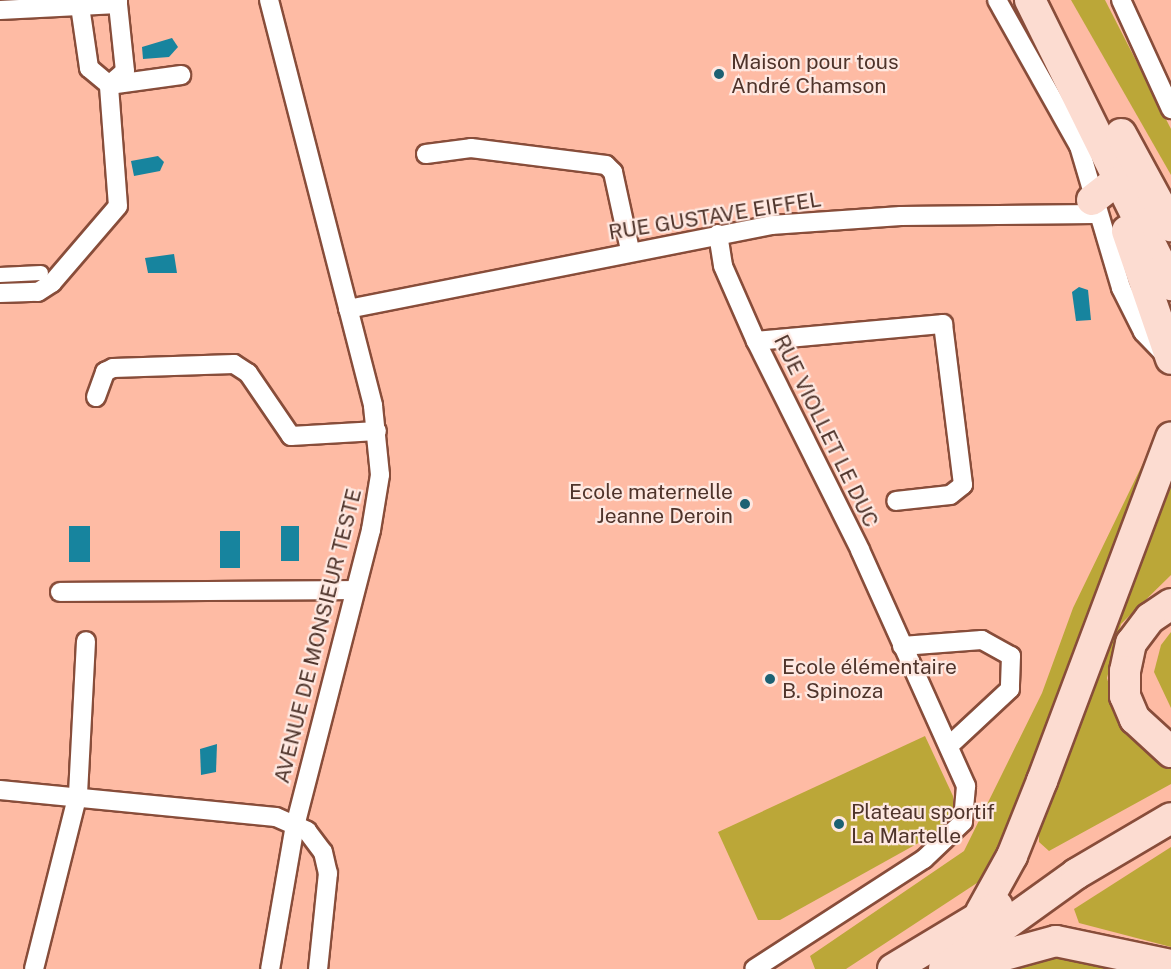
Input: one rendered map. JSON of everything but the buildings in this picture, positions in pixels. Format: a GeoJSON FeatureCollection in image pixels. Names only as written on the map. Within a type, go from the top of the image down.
{"type":"FeatureCollection","features":[{"type":"Feature","properties":{"kind":"main road"},"geometry":{"type":"LineString","coordinates":[[1030,0],[1107,147],[1171,285]]}},
{"type":"Feature","properties":{"kind":"main road"},"geometry":{"type":"LineString","coordinates":[[1047,0],[1171,226]]}},
{"type":"Feature","properties":{"kind":"main road"},"geometry":{"type":"LineString","coordinates":[[1107,147],[1100,199],[1171,360]]}},
{"type":"Feature","properties":{"kind":"main road"},"geometry":{"type":"LineString","coordinates":[[981,912],[1012,856],[1042,781],[1171,436]]}},
{"type":"Feature","properties":{"kind":"main road"},"geometry":{"type":"LineString","coordinates":[[1171,604],[1150,618],[1131,643],[1125,670],[1125,696],[1135,719],[1171,752]]}},
{"type":"Feature","properties":{"kind":"main road"},"geometry":{"type":"LineString","coordinates":[[947,967],[1076,874],[1171,818]]}},
{"type":"Feature","properties":{"kind":"main road"},"geometry":{"type":"LineString","coordinates":[[893,969],[981,912],[1076,874]]}},
{"type":"Feature","properties":{"kind":"main road"},"geometry":{"type":"LineString","coordinates":[[947,967],[982,964],[1015,948],[1056,941],[1171,965]]}},
{"type":"Feature","properties":{"kind":"street","name":"AVENUE DE MONSIEUR TESTE"},"geometry":{"type":"LineString","coordinates":[[269,0],[377,431],[378,493],[294,825],[270,969]]}},
{"type":"Feature","properties":{"kind":"street"},"geometry":{"type":"LineString","coordinates":[[997,0],[1079,146],[1100,199]]}},
{"type":"Feature","properties":{"kind":"street"},"geometry":{"type":"LineString","coordinates":[[1121,0],[1171,108]]}},
{"type":"Feature","properties":{"kind":"street"},"geometry":{"type":"LineString","coordinates":[[0,10],[118,2],[125,71],[108,86]]}},
{"type":"Feature","properties":{"kind":"street"},"geometry":{"type":"LineString","coordinates":[[0,293],[38,292],[52,283],[118,206],[108,86],[89,68],[80,6]]}},
{"type":"Feature","properties":{"kind":"street"},"geometry":{"type":"LineString","coordinates":[[108,86],[181,75]]}},
{"type":"Feature","properties":{"kind":"street"},"geometry":{"type":"LineString","coordinates":[[426,154],[471,148],[606,165],[613,172],[630,250]]}},
{"type":"Feature","properties":{"kind":"street","name":"RUE GUSTAVE EIFFEL"},"geometry":{"type":"LineString","coordinates":[[348,309],[630,250],[718,234],[868,217],[1100,199]]}},
{"type":"Feature","properties":{"kind":"street","name":"RUE VIOLLET LE DUC"},"geometry":{"type":"LineString","coordinates":[[718,234],[723,266],[756,341],[950,745],[966,786],[963,822],[924,859],[754,969]]}},
{"type":"Feature","properties":{"kind":"street"},"geometry":{"type":"LineString","coordinates":[[0,275],[41,273]]}},
{"type":"Feature","properties":{"kind":"street"},"geometry":{"type":"LineString","coordinates":[[756,341],[942,324],[963,485],[950,495],[896,501]]}},
{"type":"Feature","properties":{"kind":"street"},"geometry":{"type":"LineString","coordinates":[[96,397],[105,372],[113,368],[234,364],[248,373],[291,436],[377,431]]}},
{"type":"Feature","properties":{"kind":"street"},"geometry":{"type":"LineString","coordinates":[[60,592],[355,590]]}},
{"type":"Feature","properties":{"kind":"street"},"geometry":{"type":"LineString","coordinates":[[902,646],[982,640],[1011,656],[1010,689],[950,745]]}},
{"type":"Feature","properties":{"kind":"street"},"geometry":{"type":"LineString","coordinates":[[34,969],[78,794],[86,641]]}},
{"type":"Feature","properties":{"kind":"street"},"geometry":{"type":"LineString","coordinates":[[0,790],[78,794],[276,817],[294,825],[318,843],[328,873],[318,969]]}},
{"type":"Feature","properties":{"kind":"shaded area"},"geometry":{"type":"Polygon","coordinates":[[[1071,0],[1105,0],[1171,129],[1171,175],[1071,0]]]}},
{"type":"Feature","properties":{"kind":"shaded area"},"geometry":{"type":"Polygon","coordinates":[[[1162,424],[999,852],[980,881],[846,969],[815,969],[810,956],[964,851],[1042,693],[1073,608],[1162,424]]]}},
{"type":"Feature","properties":{"kind":"shaded area"},"geometry":{"type":"Polygon","coordinates":[[[1171,487],[1171,575],[1121,624],[1107,678],[1118,717],[1146,750],[1171,768],[1171,784],[1049,851],[1039,842],[1039,822],[1171,487]]]}},
{"type":"Feature","properties":{"kind":"shaded area"},"geometry":{"type":"Polygon","coordinates":[[[1171,632],[1171,708],[1154,672],[1161,645],[1171,632]]]}},
{"type":"Feature","properties":{"kind":"shaded area","name":"Plateau sportif La Martelle"},"geometry":{"type":"Polygon","coordinates":[[[925,736],[953,796],[954,811],[940,831],[780,920],[758,920],[718,832],[925,736]]]}},
{"type":"Feature","properties":{"kind":"shaded area"},"geometry":{"type":"Polygon","coordinates":[[[1171,847],[1171,947],[1079,923],[1074,909],[1171,847]]]}},
{"type":"Feature","properties":{"kind":"shaded area"},"geometry":{"type":"Polygon","coordinates":[[[1073,957],[1133,969],[1008,969],[1037,959],[1073,957]]]}},
{"type":"Feature","properties":{"kind":"water"},"geometry":{"type":"Polygon","coordinates":[[[172,38],[178,47],[169,57],[143,59],[142,47],[172,38]]]}},
{"type":"Feature","properties":{"kind":"water"},"geometry":{"type":"Polygon","coordinates":[[[158,156],[164,162],[160,171],[134,176],[131,161],[158,156]]]}},
{"type":"Feature","properties":{"kind":"water"},"geometry":{"type":"Polygon","coordinates":[[[174,254],[177,273],[148,273],[145,258],[174,254]]]}},
{"type":"Feature","properties":{"kind":"water"},"geometry":{"type":"Polygon","coordinates":[[[1079,287],[1088,290],[1091,320],[1076,321],[1072,292],[1079,287]]]}},
{"type":"Feature","properties":{"kind":"water"},"geometry":{"type":"Polygon","coordinates":[[[69,526],[90,526],[90,562],[69,562],[69,526]]]}},
{"type":"Feature","properties":{"kind":"water"},"geometry":{"type":"Polygon","coordinates":[[[281,526],[299,526],[299,561],[281,561],[281,526]]]}},
{"type":"Feature","properties":{"kind":"water"},"geometry":{"type":"Polygon","coordinates":[[[220,531],[240,531],[240,568],[220,568],[220,531]]]}},
{"type":"Feature","properties":{"kind":"water"},"geometry":{"type":"Polygon","coordinates":[[[217,744],[216,772],[201,775],[200,749],[217,744]]]}},
{"type":"Feature","properties":{"kind":"place","name":"Maison pour tous André Chamson"},"geometry":{"type":"Point","coordinates":[719,74]}},
{"type":"Feature","properties":{"kind":"place","name":"Ecole maternelle Jeanne Deroin"},"geometry":{"type":"Point","coordinates":[745,504]}},
{"type":"Feature","properties":{"kind":"place","name":"Ecole élémentaire B. Spinoza"},"geometry":{"type":"Point","coordinates":[770,679]}},
{"type":"Feature","properties":{"kind":"place","name":"Plateau sportif La Martelle"},"geometry":{"type":"Point","coordinates":[839,824]}}]}
